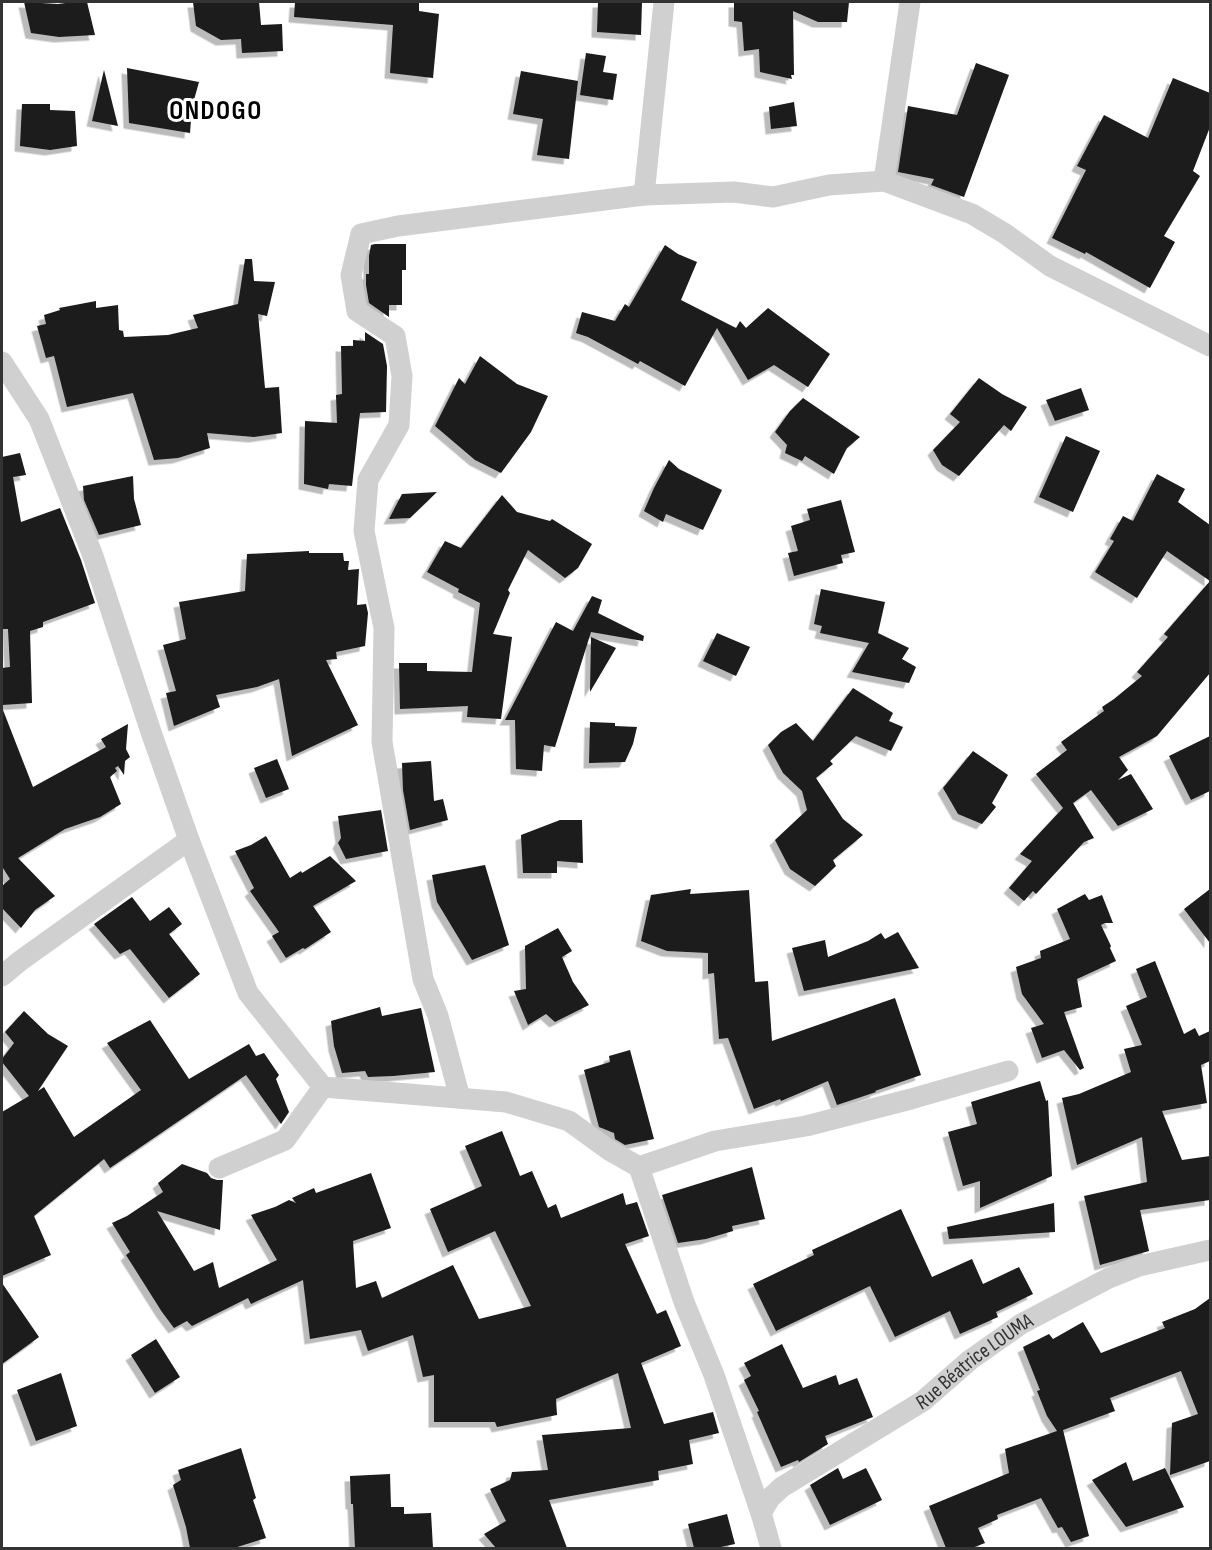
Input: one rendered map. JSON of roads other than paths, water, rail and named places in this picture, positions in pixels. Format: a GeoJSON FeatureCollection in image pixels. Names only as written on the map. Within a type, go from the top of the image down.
{"type":"FeatureCollection","features":[{"type":"Feature","properties":{"kind":"street"},"geometry":{"type":"LineString","coordinates":[[644,195],[664,2]]}},
{"type":"Feature","properties":{"kind":"street"},"geometry":{"type":"LineString","coordinates":[[884,181],[909,2]]}},
{"type":"Feature","properties":{"kind":"street"},"geometry":{"type":"LineString","coordinates":[[460,1098],[438,1016],[423,979],[382,742],[384,628],[364,531],[368,480],[399,425],[402,376],[395,336],[357,311],[351,275],[362,234],[398,226],[644,195],[734,192],[773,197],[829,185],[884,181],[972,214],[1004,233],[1050,266],[1210,346]]}},
{"type":"Feature","properties":{"kind":"street"},"geometry":{"type":"LineString","coordinates":[[2,362],[39,419],[48,440],[93,556],[189,840],[248,993],[323,1087],[506,1102],[569,1121],[609,1150],[639,1167],[684,1302],[714,1375],[771,1548]]}},
{"type":"Feature","properties":{"kind":"street"},"geometry":{"type":"LineString","coordinates":[[2,976],[189,840]]}},
{"type":"Feature","properties":{"kind":"street"},"geometry":{"type":"LineString","coordinates":[[639,1167],[715,1141],[806,1126],[1008,1071]]}},
{"type":"Feature","properties":{"kind":"street"},"geometry":{"type":"LineString","coordinates":[[219,1168],[285,1140],[323,1087]]}},
{"type":"Feature","properties":{"kind":"street","name":"Rue Béatrice LOUMA"},"geometry":{"type":"LineString","coordinates":[[761,1513],[770,1498],[782,1487],[922,1401],[970,1360],[1021,1324],[1109,1278],[1139,1266],[1210,1250]]}},
{"type":"Feature","properties":{"kind":"district","name":"ONDOGO"},"geometry":{"type":"Point","coordinates":[216,110]}}]}
